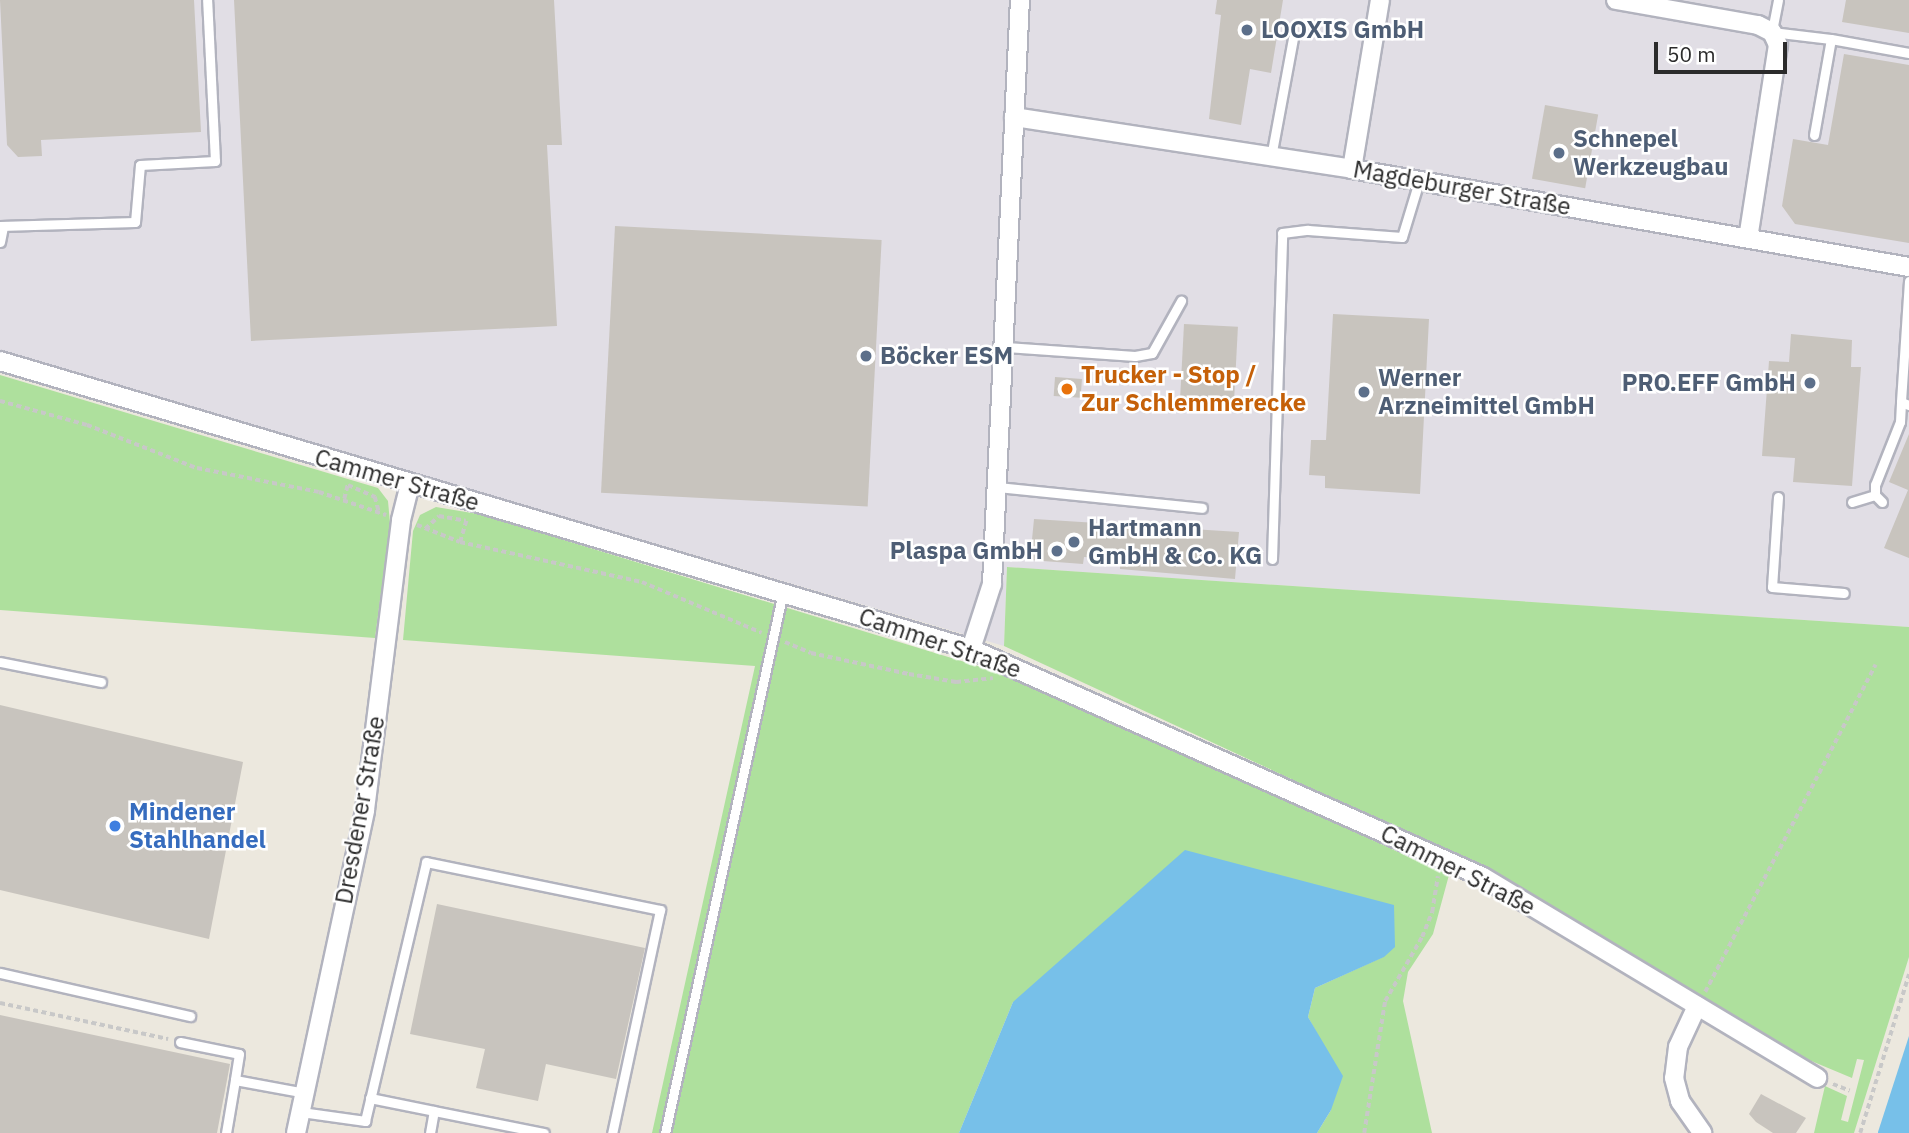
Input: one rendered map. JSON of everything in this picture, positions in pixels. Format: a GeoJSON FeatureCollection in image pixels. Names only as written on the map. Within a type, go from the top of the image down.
{"type":"FeatureCollection","features":[{"type":"Feature","properties":{"kind":"street"},"geometry":{"type":"LineString","coordinates":[[971,649],[992,584],[1006,346],[1020,0]]}},
{"type":"Feature","properties":{"kind":"street"},"geometry":{"type":"LineString","coordinates":[[1352,169],[1380,0]]}},
{"type":"Feature","properties":{"kind":"street"},"geometry":{"type":"LineString","coordinates":[[1616,0],[1758,25],[1772,32],[1779,45],[1748,238]]}},
{"type":"Feature","properties":{"kind":"street","name":"Magdeburger Straße"},"geometry":{"type":"LineString","coordinates":[[1014,117],[1352,169],[1909,267]]}},
{"type":"Feature","properties":{"kind":"street","name":"Cammer Straße"},"geometry":{"type":"LineString","coordinates":[[0,361],[410,485],[971,649],[1483,877],[1817,1078]]}},
{"type":"Feature","properties":{"kind":"street","name":"Dresdener Straße"},"geometry":{"type":"LineString","coordinates":[[296,1133],[365,810],[401,520],[410,485]]}},
{"type":"Feature","properties":{"kind":"street"},"geometry":{"type":"LineString","coordinates":[[1697,1006],[1678,1047],[1674,1078],[1680,1101],[1702,1133]]}},
{"type":"Feature","properties":{"kind":"lane"},"geometry":{"type":"LineString","coordinates":[[0,242],[1,226],[135,222],[140,165],[215,161],[207,0]]}},
{"type":"Feature","properties":{"kind":"lane"},"geometry":{"type":"LineString","coordinates":[[1778,0],[1772,32],[1909,53]]}},
{"type":"Feature","properties":{"kind":"lane"},"geometry":{"type":"LineString","coordinates":[[1271,157],[1293,38]]}},
{"type":"Feature","properties":{"kind":"lane"},"geometry":{"type":"LineString","coordinates":[[1814,135],[1831,39]]}},
{"type":"Feature","properties":{"kind":"lane"},"geometry":{"type":"LineString","coordinates":[[1272,559],[1282,233],[1308,230],[1402,237],[1419,181]]}},
{"type":"Feature","properties":{"kind":"lane"},"geometry":{"type":"LineString","coordinates":[[1852,502],[1879,499],[1905,403],[1909,281]]}},
{"type":"Feature","properties":{"kind":"lane"},"geometry":{"type":"LineString","coordinates":[[1006,346],[1135,356],[1152,353],[1181,301]]}},
{"type":"Feature","properties":{"kind":"lane"},"geometry":{"type":"LineString","coordinates":[[997,487],[1202,508]]}},
{"type":"Feature","properties":{"kind":"lane"},"geometry":{"type":"LineString","coordinates":[[1778,497],[1772,587],[1844,593]]}},
{"type":"Feature","properties":{"kind":"lane"},"geometry":{"type":"LineString","coordinates":[[665,1133],[783,592]]}},
{"type":"Feature","properties":{"kind":"lane"},"geometry":{"type":"LineString","coordinates":[[0,662],[100,682]]}},
{"type":"Feature","properties":{"kind":"lane"},"geometry":{"type":"LineString","coordinates":[[300,1112],[365,1121],[426,862],[660,910],[612,1133]]}},
{"type":"Feature","properties":{"kind":"lane"},"geometry":{"type":"LineString","coordinates":[[0,973],[190,1016]]}},
{"type":"Feature","properties":{"kind":"lane"},"geometry":{"type":"LineString","coordinates":[[180,1042],[239,1054],[226,1133]]}},
{"type":"Feature","properties":{"kind":"lane"},"geometry":{"type":"LineString","coordinates":[[235,1080],[304,1093]]}},
{"type":"Feature","properties":{"kind":"lane"},"geometry":{"type":"LineString","coordinates":[[370,1098],[544,1133]]}},
{"type":"Feature","properties":{"kind":"lane"},"geometry":{"type":"LineString","coordinates":[[430,1133],[434,1111]]}},
{"type":"Feature","properties":{"kind":"path"},"geometry":{"type":"LineString","coordinates":[[0,401],[87,425],[197,468],[319,492],[460,542],[642,582],[811,653],[956,682],[982,681],[1021,669]]}},
{"type":"Feature","properties":{"kind":"path"},"geometry":{"type":"LineString","coordinates":[[348,485],[375,496],[379,512]]}},
{"type":"Feature","properties":{"kind":"path"},"geometry":{"type":"LineString","coordinates":[[460,542],[472,502]]}},
{"type":"Feature","properties":{"kind":"path"},"geometry":{"type":"LineString","coordinates":[[425,528],[439,516],[466,521]]}},
{"type":"Feature","properties":{"kind":"path"},"geometry":{"type":"LineString","coordinates":[[1697,1006],[1875,665]]}},
{"type":"Feature","properties":{"kind":"path"},"geometry":{"type":"LineString","coordinates":[[1364,1133],[1385,1001],[1432,912],[1440,857]]}},
{"type":"Feature","properties":{"kind":"path"},"geometry":{"type":"LineString","coordinates":[[1860,1133],[1909,975]]}},
{"type":"Feature","properties":{"kind":"path"},"geometry":{"type":"LineString","coordinates":[[0,1003],[180,1042]]}},
{"type":"Feature","properties":{"kind":"shaded area"},"geometry":{"type":"Polygon","coordinates":[[[0,0],[1909,0],[1909,627],[1007,567],[1004,646],[0,351],[0,0]]]}},
{"type":"Feature","properties":{"kind":"green space"},"geometry":{"type":"Polygon","coordinates":[[[0,375],[378,488],[388,501],[390,523],[375,638],[0,610],[0,375]]]}},
{"type":"Feature","properties":{"kind":"green space"},"geometry":{"type":"Polygon","coordinates":[[[436,507],[478,514],[1014,677],[1449,875],[1433,934],[1408,972],[1403,1001],[1432,1133],[1317,1133],[1331,1110],[1324,1046],[1308,1017],[1315,988],[1383,957],[1013,1002],[959,1133],[652,1133],[755,666],[403,640],[413,531],[420,515],[436,507]]]}},
{"type":"Feature","properties":{"kind":"green space"},"geometry":{"type":"Polygon","coordinates":[[[1007,567],[1909,627],[1909,957],[1854,1133],[1814,1133],[1825,1086],[1847,1096],[1841,1120],[1848,1122],[1864,1060],[1857,1059],[1852,1078],[1797,1055],[1464,859],[1004,646],[1007,567]]]}},
{"type":"Feature","properties":{"kind":"water"},"geometry":{"type":"Polygon","coordinates":[[[1185,850],[1394,905],[1395,947],[1384,957],[1315,988],[1308,1017],[1343,1076],[1331,1110],[1317,1133],[959,1133],[1013,1002],[1185,850]]]}},
{"type":"Feature","properties":{"kind":"water"},"geometry":{"type":"Polygon","coordinates":[[[1909,1036],[1909,1133],[1878,1133],[1878,1132],[1909,1036]]]}},
{"type":"Feature","properties":{"kind":"building"},"geometry":{"type":"Polygon","coordinates":[[[0,0],[194,0],[201,132],[41,140],[42,156],[18,157],[7,145],[0,0]]]}},
{"type":"Feature","properties":{"kind":"building"},"geometry":{"type":"Polygon","coordinates":[[[234,0],[554,0],[562,145],[547,145],[557,326],[251,341],[234,0]]]}},
{"type":"Feature","properties":{"kind":"building"},"geometry":{"type":"Polygon","coordinates":[[[1217,0],[1283,0],[1271,73],[1250,69],[1241,125],[1209,119],[1221,15],[1215,14],[1217,0]]]}},
{"type":"Feature","properties":{"kind":"building"},"geometry":{"type":"Polygon","coordinates":[[[1846,0],[1909,0],[1909,33],[1842,22],[1846,0]]]}},
{"type":"Feature","properties":{"kind":"building"},"geometry":{"type":"Polygon","coordinates":[[[1844,54],[1909,65],[1909,243],[1795,224],[1782,206],[1793,139],[1828,145],[1844,54]]]}},
{"type":"Feature","properties":{"kind":"building"},"geometry":{"type":"Polygon","coordinates":[[[1545,105],[1598,114],[1585,188],[1532,179],[1545,105]]]}},
{"type":"Feature","properties":{"kind":"building"},"geometry":{"type":"Polygon","coordinates":[[[615,226],[882,240],[868,507],[601,493],[615,226]]]}},
{"type":"Feature","properties":{"kind":"building"},"geometry":{"type":"Polygon","coordinates":[[[1333,314],[1429,319],[1420,494],[1325,488],[1325,476],[1309,475],[1311,440],[1326,440],[1333,314]]]}},
{"type":"Feature","properties":{"kind":"building"},"geometry":{"type":"Polygon","coordinates":[[[1184,324],[1238,327],[1234,408],[1180,405],[1184,324]]]}},
{"type":"Feature","properties":{"kind":"building"},"geometry":{"type":"Polygon","coordinates":[[[1791,334],[1852,340],[1851,367],[1861,367],[1852,486],[1793,482],[1795,458],[1762,456],[1769,361],[1789,362],[1791,334]]]}},
{"type":"Feature","properties":{"kind":"building"},"geometry":{"type":"Polygon","coordinates":[[[1055,377],[1082,379],[1081,398],[1054,396],[1055,377]]]}},
{"type":"Feature","properties":{"kind":"building"},"geometry":{"type":"Polygon","coordinates":[[[1909,434],[1909,558],[1884,548],[1908,490],[1889,482],[1909,434]]]}},
{"type":"Feature","properties":{"kind":"building"},"geometry":{"type":"Polygon","coordinates":[[[1034,519],[1239,532],[1235,579],[1120,569],[1120,560],[1084,557],[1083,564],[1030,560],[1034,519]]]}},
{"type":"Feature","properties":{"kind":"building","name":"Mindener Stahlhandel"},"geometry":{"type":"Polygon","coordinates":[[[0,705],[243,762],[209,939],[0,890],[0,705]]]}},
{"type":"Feature","properties":{"kind":"building"},"geometry":{"type":"Polygon","coordinates":[[[437,904],[645,948],[616,1079],[546,1064],[538,1101],[476,1088],[485,1049],[410,1034],[437,904]]]}},
{"type":"Feature","properties":{"kind":"building"},"geometry":{"type":"Polygon","coordinates":[[[0,1015],[230,1064],[217,1133],[0,1133],[0,1015]]]}},
{"type":"Feature","properties":{"kind":"building"},"geometry":{"type":"Polygon","coordinates":[[[1761,1094],[1806,1118],[1796,1133],[1773,1133],[1756,1122],[1749,1114],[1761,1094]]]}},
{"type":"Feature","properties":{"kind":"place","name":"LOOXIS GmbH"},"geometry":{"type":"Point","coordinates":[1247,30]}},
{"type":"Feature","properties":{"kind":"place","name":"Schnepel Werkzeugbau"},"geometry":{"type":"Point","coordinates":[1559,153]}},
{"type":"Feature","properties":{"kind":"place","name":"Böcker ESM"},"geometry":{"type":"Point","coordinates":[866,356]}},
{"type":"Feature","properties":{"kind":"place","name":"PRO.EFF GmbH"},"geometry":{"type":"Point","coordinates":[1810,383]}},
{"type":"Feature","properties":{"kind":"place","name":"Trucker - Stop / Zur Schlemmerecke"},"geometry":{"type":"Point","coordinates":[1067,389]}},
{"type":"Feature","properties":{"kind":"place","name":"Werner Arzneimittel GmbH"},"geometry":{"type":"Point","coordinates":[1364,392]}},
{"type":"Feature","properties":{"kind":"place","name":"Hartmann GmbH & Co. KG"},"geometry":{"type":"Point","coordinates":[1074,542]}},
{"type":"Feature","properties":{"kind":"place","name":"Plaspa GmbH"},"geometry":{"type":"Point","coordinates":[1057,551]}},
{"type":"Feature","properties":{"kind":"place","name":"Mindener Stahlhandel"},"geometry":{"type":"Point","coordinates":[115,826]}}]}
